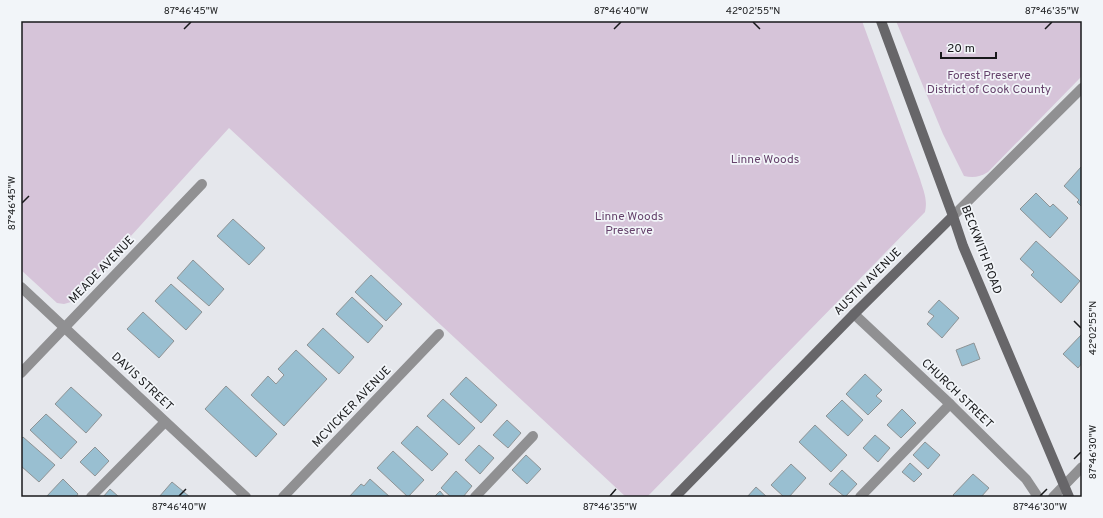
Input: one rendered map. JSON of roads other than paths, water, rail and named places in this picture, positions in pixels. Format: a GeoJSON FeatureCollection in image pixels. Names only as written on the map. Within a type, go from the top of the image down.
{"type":"FeatureCollection","features":[{"type":"Feature","properties":{"kind":"street","name":"BECKWITH ROAD"},"geometry":{"type":"LineString","coordinates":[[881,21],[963,246],[1064,485]]}},
{"type":"Feature","properties":{"kind":"street","name":"AUSTIN AVENUE"},"geometry":{"type":"LineString","coordinates":[[675,497],[854,314],[1082,88]]}},
{"type":"Feature","properties":{"kind":"street","name":"MEADE AVENUE"},"geometry":{"type":"LineString","coordinates":[[21,373],[202,184]]}},
{"type":"Feature","properties":{"kind":"street","name":"DAVIS STREET"},"geometry":{"type":"LineString","coordinates":[[21,287],[246,497]]}},
{"type":"Feature","properties":{"kind":"street","name":"CHURCH STREET"},"geometry":{"type":"LineString","coordinates":[[854,314],[950,404],[1026,480],[1038,497]]}},
{"type":"Feature","properties":{"kind":"street","name":"MCVICKER AVENUE"},"geometry":{"type":"LineString","coordinates":[[283,497],[439,334]]}},
{"type":"Feature","properties":{"kind":"street"},"geometry":{"type":"LineString","coordinates":[[860,497],[950,404]]}},
{"type":"Feature","properties":{"kind":"street"},"geometry":{"type":"LineString","coordinates":[[91,497],[165,422]]}},
{"type":"Feature","properties":{"kind":"street"},"geometry":{"type":"LineString","coordinates":[[475,497],[533,436]]}},
{"type":"Feature","properties":{"kind":"street"},"geometry":{"type":"LineString","coordinates":[[1053,497],[1082,467]]}},
{"type":"Feature","properties":{"kind":"street"},"geometry":{"type":"LineString","coordinates":[[1064,485],[1069,497]]}},
{"type":"Feature","properties":{"kind":"park label","name":"Forest Preserve District of Cook County"},"geometry":{"type":"Point","coordinates":[989,83]}},
{"type":"Feature","properties":{"kind":"park label","name":"Linne Woods"},"geometry":{"type":"Point","coordinates":[765,160]}},
{"type":"Feature","properties":{"kind":"park label","name":"Linne Woods Preserve"},"geometry":{"type":"Point","coordinates":[629,224]}}]}
